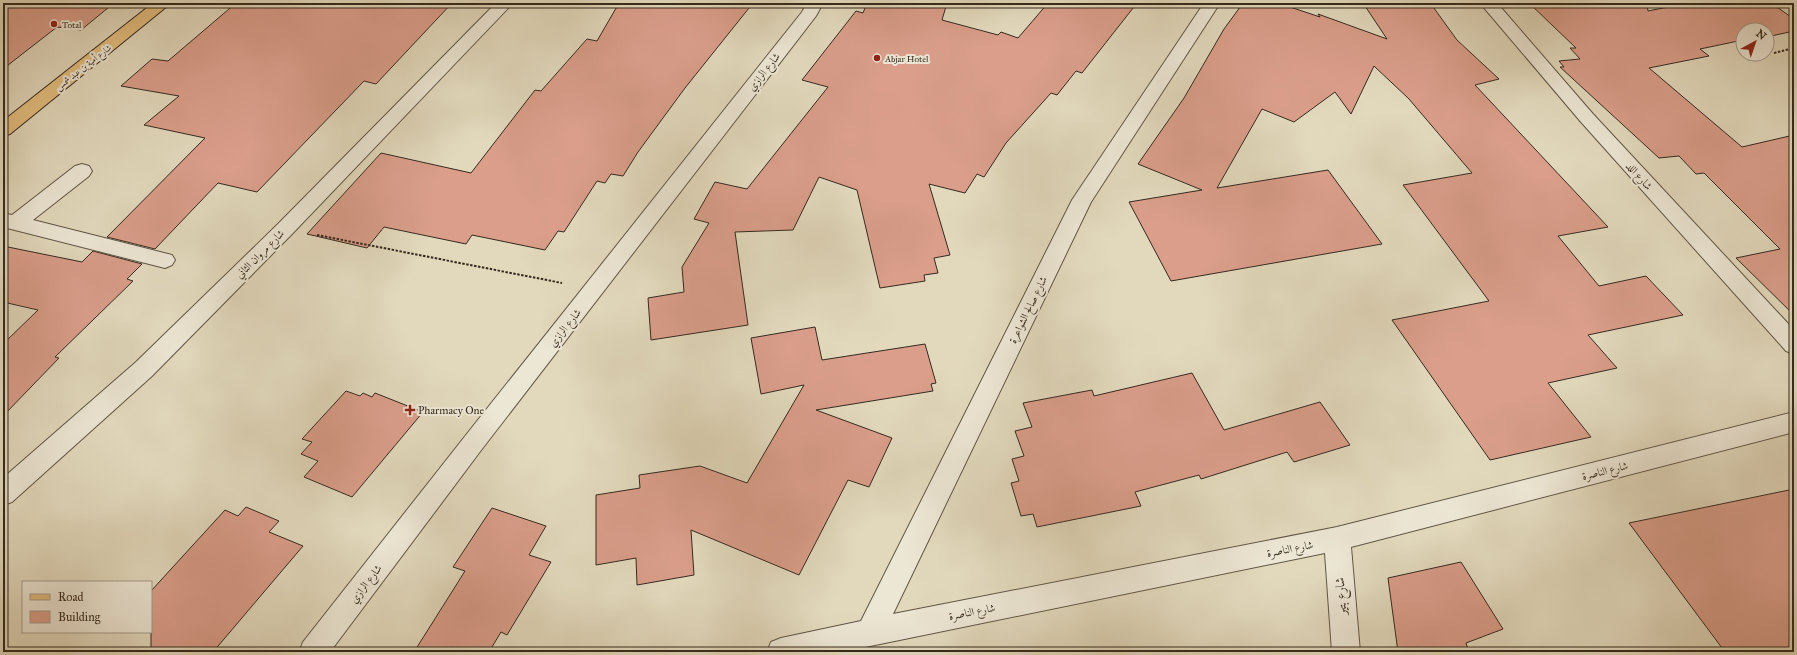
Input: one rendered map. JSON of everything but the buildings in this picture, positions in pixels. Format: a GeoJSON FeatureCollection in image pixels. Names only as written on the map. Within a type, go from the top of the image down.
{"type":"FeatureCollection","features":[{"type":"Feature","properties":{"kind":"main road","name":"شارع أمية بن عبد شمس"},"geometry":{"type":"LineString","coordinates":[[3,130],[163,3]]}},
{"type":"Feature","properties":{"kind":"street","name":"شارع مروان الثاني"},"geometry":{"type":"LineString","coordinates":[[3,494],[144,369],[286,229],[505,3]]}},
{"type":"Feature","properties":{"kind":"street","name":"شارع الرازي"},"geometry":{"type":"LineString","coordinates":[[313,652],[470,448],[810,13],[815,3]]}},
{"type":"Feature","properties":{"kind":"street","name":"شارع صالح الشواعرة"},"geometry":{"type":"LineString","coordinates":[[870,632],[1082,200],[1212,3]]}},
{"type":"Feature","properties":{"kind":"street","name":"شارع اللد"},"geometry":{"type":"LineString","coordinates":[[1488,3],[1586,118],[1794,345]]}},
{"type":"Feature","properties":{"kind":"street"},"geometry":{"type":"LineString","coordinates":[[9,222],[82,171]]}},
{"type":"Feature","properties":{"kind":"street"},"geometry":{"type":"LineString","coordinates":[[9,222],[165,260]]}},
{"type":"Feature","properties":{"kind":"street","name":"شارع الناصرة"},"geometry":{"type":"LineString","coordinates":[[781,652],[870,632],[1337,539],[1794,422]]}},
{"type":"Feature","properties":{"kind":"street","name":"شارع بتير"},"geometry":{"type":"LineString","coordinates":[[1337,539],[1346,652]]}},
{"type":"Feature","properties":{"kind":"path"},"geometry":{"type":"LineString","coordinates":[[1775,53],[1794,48]]}},
{"type":"Feature","properties":{"kind":"path"},"geometry":{"type":"LineString","coordinates":[[286,229],[595,289]]}},
{"type":"Feature","properties":{"kind":"place","name":"Total"},"geometry":{"type":"Point","coordinates":[54,24]}},
{"type":"Feature","properties":{"kind":"place","name":"Abjar Hotel"},"geometry":{"type":"Point","coordinates":[877,58]}},
{"type":"Feature","properties":{"kind":"place","name":"Pharmacy One"},"geometry":{"type":"Point","coordinates":[410,410]}}]}
